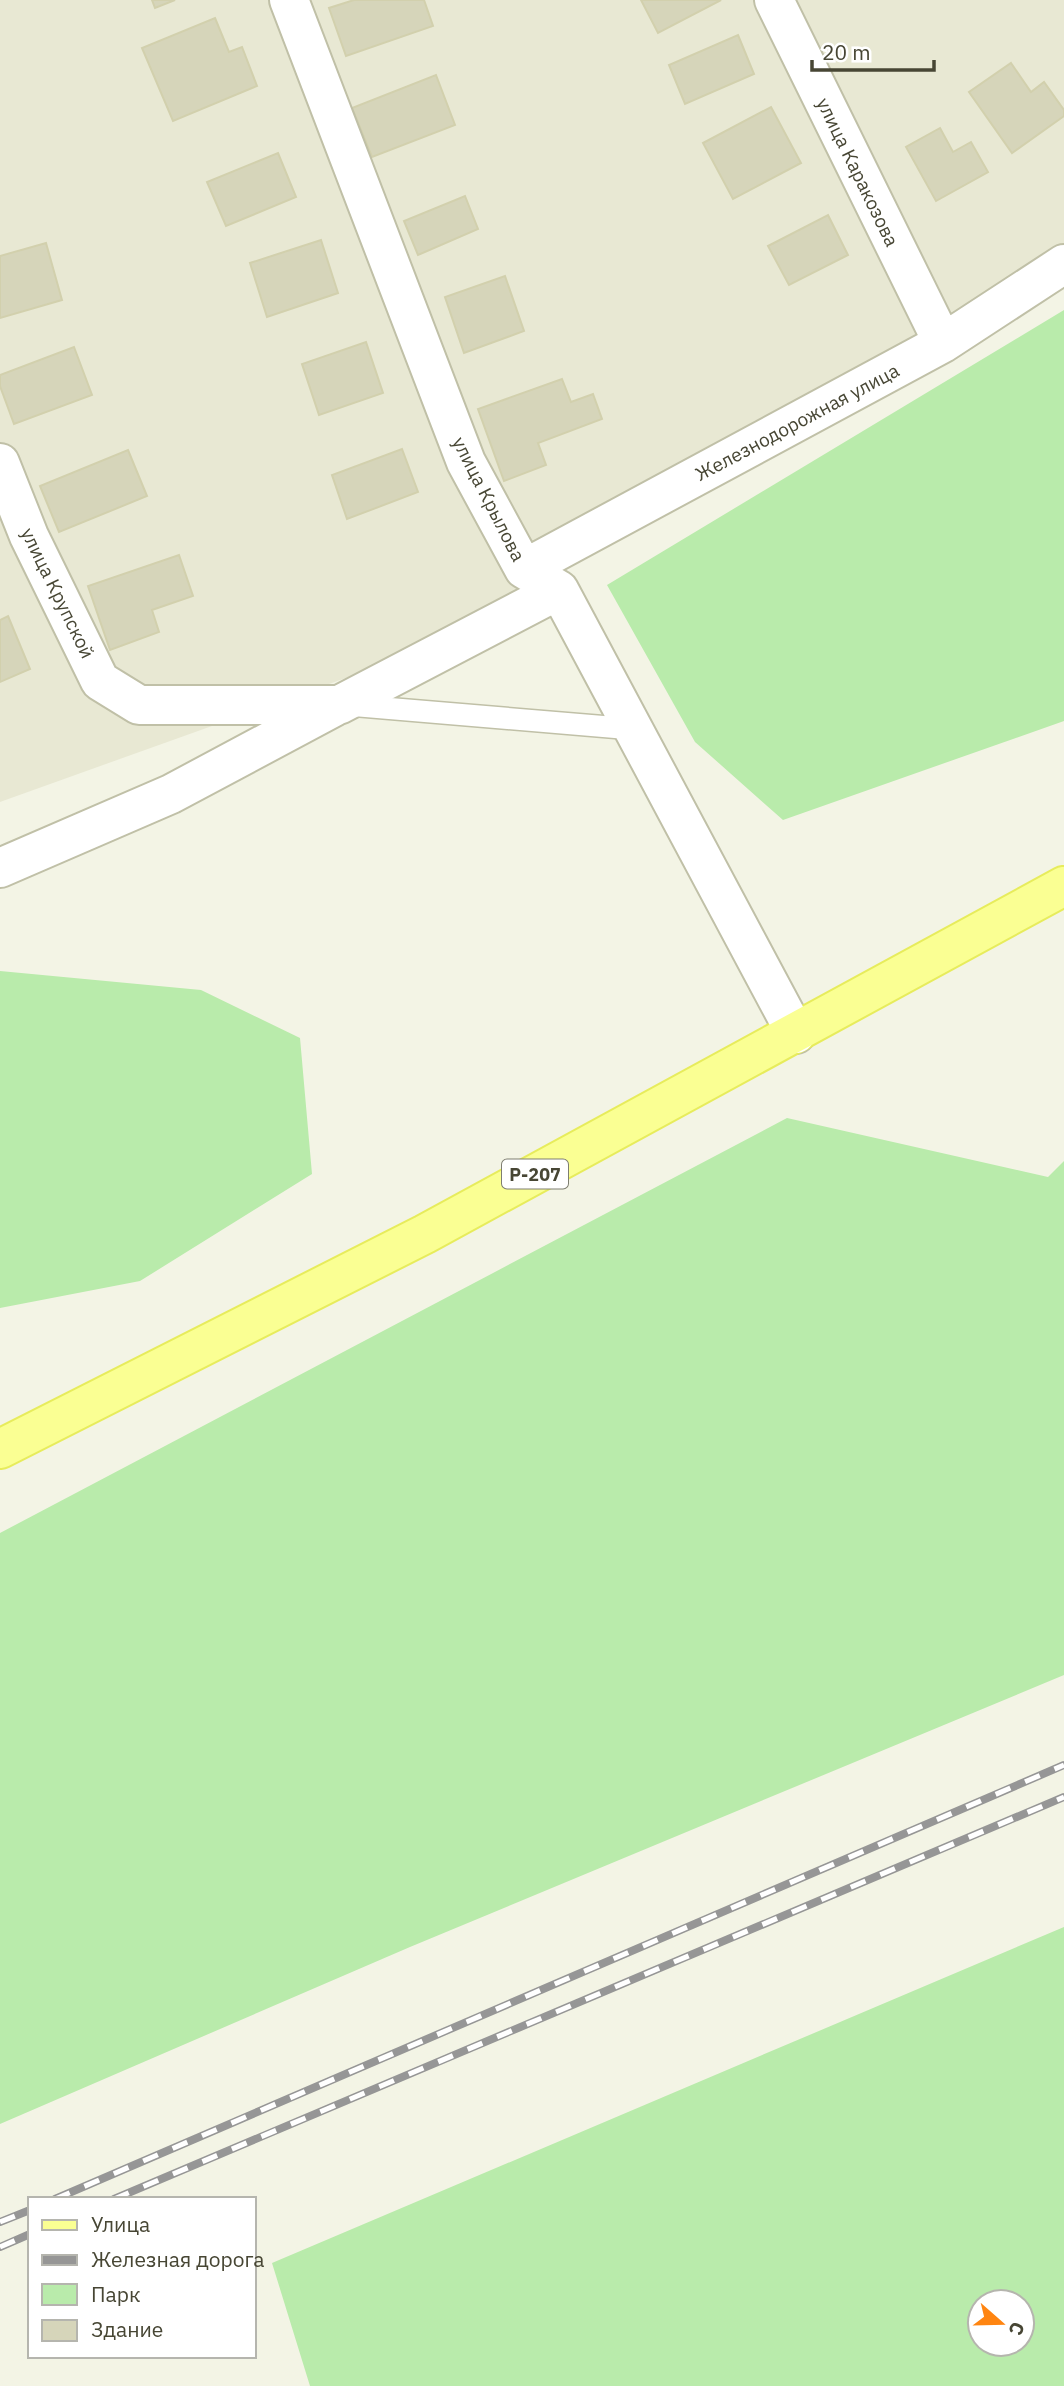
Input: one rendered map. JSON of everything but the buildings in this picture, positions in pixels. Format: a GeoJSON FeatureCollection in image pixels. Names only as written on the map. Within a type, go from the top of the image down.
{"type":"FeatureCollection","features":[{"type":"Feature","properties":{"kind":"main road","name":"Р-207"},"geometry":{"type":"LineString","coordinates":[[0,1449],[425,1234],[1064,886]]}},
{"type":"Feature","properties":{"kind":"street","name":"улица Крылова"},"geometry":{"type":"LineString","coordinates":[[289,0],[466,462],[524,569],[559,590]]}},
{"type":"Feature","properties":{"kind":"street","name":"улица Каракозова"},"geometry":{"type":"LineString","coordinates":[[774,0],[943,343]]}},
{"type":"Feature","properties":{"kind":"street","name":"Железнодорожная улица"},"geometry":{"type":"LineString","coordinates":[[524,569],[943,343],[1064,264]]}},
{"type":"Feature","properties":{"kind":"street","name":"улица Крупской"},"geometry":{"type":"LineString","coordinates":[[0,463],[29,536],[100,681],[139,705],[339,705]]}},
{"type":"Feature","properties":{"kind":"street"},"geometry":{"type":"LineString","coordinates":[[0,868],[171,794],[559,590],[796,1034]]}},
{"type":"Feature","properties":{"kind":"lane"},"geometry":{"type":"LineString","coordinates":[[339,705],[633,729]]}},
{"type":"Feature","properties":{"kind":"shaded area"},"geometry":{"type":"Polygon","coordinates":[[[0,0],[1064,0],[1064,262],[407,656],[0,802],[0,0]]]}},
{"type":"Feature","properties":{"kind":"green space"},"geometry":{"type":"Polygon","coordinates":[[[1064,310],[1064,721],[783,820],[695,742],[607,585],[1064,310]]]}},
{"type":"Feature","properties":{"kind":"green space"},"geometry":{"type":"Polygon","coordinates":[[[0,971],[201,990],[300,1038],[312,1174],[140,1281],[0,1308],[0,971]]]}},
{"type":"Feature","properties":{"kind":"green space"},"geometry":{"type":"Polygon","coordinates":[[[787,1118],[1048,1177],[1064,1161],[1064,1675],[410,1947],[0,2124],[0,1533],[787,1118]]]}},
{"type":"Feature","properties":{"kind":"green space"},"geometry":{"type":"Polygon","coordinates":[[[1064,1927],[1064,2386],[310,2386],[272,2263],[1064,1927]]]}},
{"type":"Feature","properties":{"kind":"railway"},"geometry":{"type":"LineString","coordinates":[[60,2197],[1064,1765]]}},
{"type":"Feature","properties":{"kind":"railway"},"geometry":{"type":"LineString","coordinates":[[119,2197],[1064,1797]]}},
{"type":"Feature","properties":{"kind":"railway"},"geometry":{"type":"LineString","coordinates":[[0,2222],[28,2211]]}},
{"type":"Feature","properties":{"kind":"railway"},"geometry":{"type":"LineString","coordinates":[[0,2247],[28,2235]]}}]}
